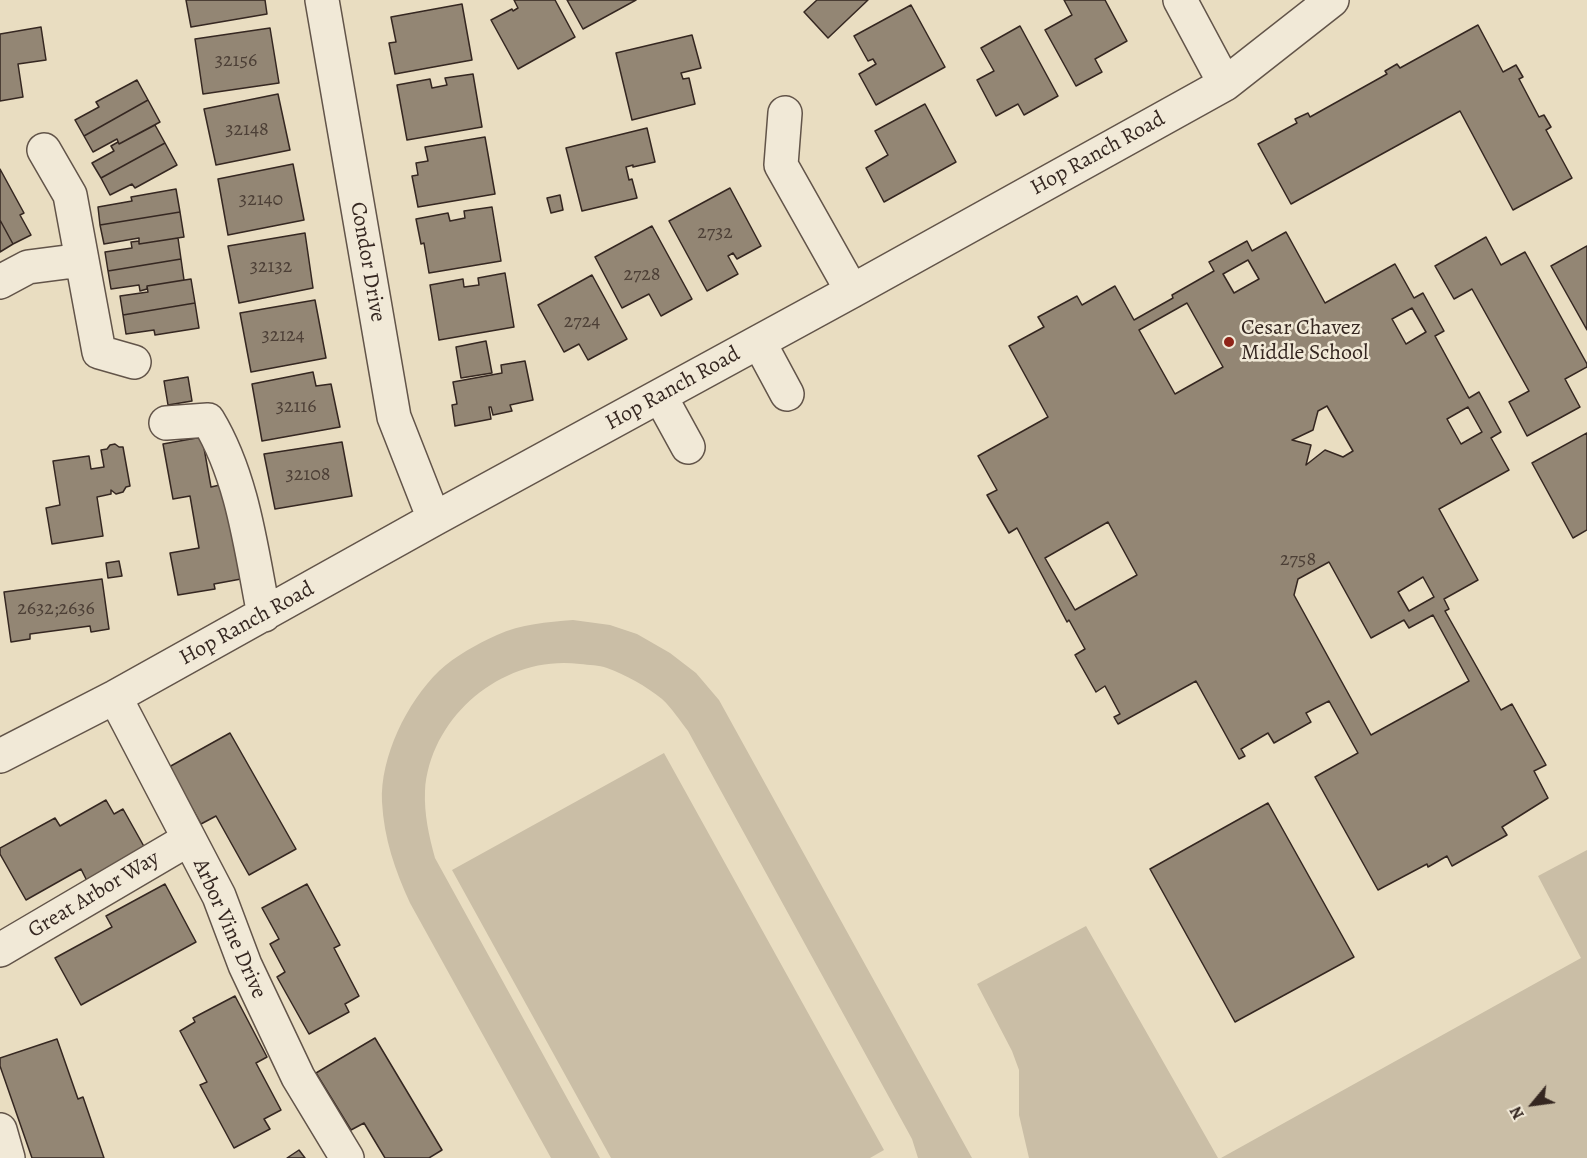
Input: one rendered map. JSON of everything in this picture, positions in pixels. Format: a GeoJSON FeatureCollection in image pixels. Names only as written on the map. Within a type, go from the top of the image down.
{"type":"FeatureCollection","features":[{"type":"Feature","properties":{"kind":"street","name":"Condor Drive"},"geometry":{"type":"LineString","coordinates":[[322,0],[394,417],[434,519]]}},
{"type":"Feature","properties":{"kind":"street"},"geometry":{"type":"LineString","coordinates":[[1180,0],[1225,84]]}},
{"type":"Feature","properties":{"kind":"street","name":"Hop Ranch Road"},"geometry":{"type":"LineString","coordinates":[[0,756],[115,697],[1225,84],[1332,0]]}},
{"type":"Feature","properties":{"kind":"street"},"geometry":{"type":"LineString","coordinates":[[785,113],[782,165],[852,291]]}},
{"type":"Feature","properties":{"kind":"street"},"geometry":{"type":"LineString","coordinates":[[44,150],[70,195],[99,352],[134,362]]}},
{"type":"Feature","properties":{"kind":"street"},"geometry":{"type":"LineString","coordinates":[[0,282],[28,267],[82,260]]}},
{"type":"Feature","properties":{"kind":"street"},"geometry":{"type":"LineString","coordinates":[[759,342],[787,394]]}},
{"type":"Feature","properties":{"kind":"street"},"geometry":{"type":"LineString","coordinates":[[660,396],[688,447]]}},
{"type":"Feature","properties":{"kind":"street"},"geometry":{"type":"LineString","coordinates":[[166,423],[208,420],[221,442],[241,501],[264,615]]}},
{"type":"Feature","properties":{"kind":"street","name":"Arbor Vine Drive"},"geometry":{"type":"LineString","coordinates":[[115,697],[219,896],[246,965],[298,1077],[347,1158]]}},
{"type":"Feature","properties":{"kind":"street","name":"Great Arbor Way"},"geometry":{"type":"LineString","coordinates":[[0,950],[189,839]]}},
{"type":"Feature","properties":{"kind":"street"},"geometry":{"type":"LineString","coordinates":[[0,1130],[8,1158]]}},
{"type":"Feature","properties":{"kind":"shaded area"},"geometry":{"type":"Polygon","coordinates":[[[573,620],[610,625],[637,634],[670,653],[696,673],[719,700],[972,1158],[918,1158],[912,1139],[688,731],[669,706],[643,685],[607,668],[552,663],[525,669],[499,680],[476,695],[456,715],[441,738],[430,763],[425,791],[427,825],[435,858],[600,1158],[551,1158],[410,903],[388,842],[382,802],[386,767],[398,731],[416,698],[439,671],[474,646],[506,631],[534,624],[573,620]]]}},
{"type":"Feature","properties":{"kind":"shaded area"},"geometry":{"type":"Polygon","coordinates":[[[664,753],[884,1150],[870,1158],[611,1158],[452,870],[664,753]]]}},
{"type":"Feature","properties":{"kind":"shaded area"},"geometry":{"type":"Polygon","coordinates":[[[1587,850],[1587,1158],[1221,1158],[1581,958],[1538,876],[1587,850]]]}},
{"type":"Feature","properties":{"kind":"shaded area"},"geometry":{"type":"Polygon","coordinates":[[[1086,926],[1218,1158],[1029,1158],[1019,1115],[1019,1070],[1012,1051],[977,984],[1086,926]]]}},
{"type":"Feature","properties":{"kind":"building"},"geometry":{"type":"Polygon","coordinates":[[[186,0],[265,0],[267,14],[191,27],[186,0]]]}},
{"type":"Feature","properties":{"kind":"building"},"geometry":{"type":"Polygon","coordinates":[[[514,0],[555,0],[575,37],[518,69],[491,20],[518,8],[514,0]]]}},
{"type":"Feature","properties":{"kind":"building"},"geometry":{"type":"Polygon","coordinates":[[[567,0],[636,0],[583,29],[567,0]]]}},
{"type":"Feature","properties":{"kind":"building"},"geometry":{"type":"Polygon","coordinates":[[[817,0],[868,0],[828,38],[804,12],[817,0]]]}},
{"type":"Feature","properties":{"kind":"building"},"geometry":{"type":"Polygon","coordinates":[[[1064,0],[1105,0],[1127,41],[1095,59],[1102,72],[1076,86],[1045,30],[1072,15],[1064,0]]]}},
{"type":"Feature","properties":{"kind":"building"},"geometry":{"type":"Polygon","coordinates":[[[462,4],[472,60],[395,74],[389,43],[396,42],[391,17],[462,4]]]}},
{"type":"Feature","properties":{"kind":"building"},"geometry":{"type":"Polygon","coordinates":[[[911,5],[945,67],[876,105],[859,74],[876,64],[873,59],[868,61],[854,36],[911,5]]]}},
{"type":"Feature","properties":{"kind":"building"},"geometry":{"type":"Polygon","coordinates":[[[1478,25],[1503,72],[1516,65],[1523,77],[1519,79],[1539,117],[1544,115],[1551,127],[1546,130],[1572,178],[1513,210],[1460,111],[1291,204],[1258,144],[1297,123],[1295,119],[1308,113],[1310,117],[1387,74],[1385,71],[1397,64],[1400,68],[1478,25]]]}},
{"type":"Feature","properties":{"kind":"building"},"geometry":{"type":"Polygon","coordinates":[[[1020,26],[1058,96],[1024,115],[1018,104],[996,116],[977,80],[994,71],[981,48],[1020,26]]]}},
{"type":"Feature","properties":{"kind":"building"},"geometry":{"type":"Polygon","coordinates":[[[41,27],[46,60],[18,64],[23,97],[0,101],[0,34],[41,27]]]}},
{"type":"Feature","properties":{"kind":"building"},"geometry":{"type":"Polygon","coordinates":[[[270,28],[279,83],[203,94],[195,39],[270,28]]]}},
{"type":"Feature","properties":{"kind":"building"},"geometry":{"type":"Polygon","coordinates":[[[692,35],[701,68],[681,73],[683,79],[689,78],[695,104],[632,120],[616,53],[692,35]]]}},
{"type":"Feature","properties":{"kind":"building"},"geometry":{"type":"Polygon","coordinates":[[[473,74],[482,127],[407,140],[397,85],[430,79],[432,88],[447,85],[445,78],[473,74]]]}},
{"type":"Feature","properties":{"kind":"building"},"geometry":{"type":"Polygon","coordinates":[[[137,80],[148,100],[84,136],[75,120],[99,107],[96,102],[137,80]]]}},
{"type":"Feature","properties":{"kind":"building"},"geometry":{"type":"Polygon","coordinates":[[[278,94],[290,150],[216,165],[204,109],[278,94]]]}},
{"type":"Feature","properties":{"kind":"building"},"geometry":{"type":"Polygon","coordinates":[[[148,100],[160,122],[119,144],[117,139],[93,152],[84,136],[148,100]]]}},
{"type":"Feature","properties":{"kind":"building"},"geometry":{"type":"Polygon","coordinates":[[[925,104],[956,162],[884,202],[866,168],[888,155],[875,131],[925,104]]]}},
{"type":"Feature","properties":{"kind":"building"},"geometry":{"type":"Polygon","coordinates":[[[155,125],[165,143],[101,178],[92,163],[114,151],[111,146],[155,125]]]}},
{"type":"Feature","properties":{"kind":"building"},"geometry":{"type":"Polygon","coordinates":[[[647,128],[655,162],[626,167],[637,198],[582,211],[566,148],[647,128]]]}},
{"type":"Feature","properties":{"kind":"building"},"geometry":{"type":"Polygon","coordinates":[[[485,137],[495,194],[418,207],[412,176],[418,175],[416,163],[428,161],[425,147],[485,137]]]}},
{"type":"Feature","properties":{"kind":"building"},"geometry":{"type":"Polygon","coordinates":[[[165,143],[177,165],[135,188],[132,184],[110,195],[101,178],[165,143]]]}},
{"type":"Feature","properties":{"kind":"building"},"geometry":{"type":"Polygon","coordinates":[[[293,164],[304,220],[228,235],[218,179],[293,164]]]}},
{"type":"Feature","properties":{"kind":"building"},"geometry":{"type":"Polygon","coordinates":[[[0,169],[24,213],[20,215],[31,235],[13,244],[0,220],[0,169]]]}},
{"type":"Feature","properties":{"kind":"building"},"geometry":{"type":"Polygon","coordinates":[[[730,188],[761,246],[737,259],[733,253],[728,256],[738,274],[707,291],[669,221],[730,188]]]}},
{"type":"Feature","properties":{"kind":"building"},"geometry":{"type":"Polygon","coordinates":[[[176,189],[180,212],[100,225],[98,207],[132,201],[131,197],[176,189]]]}},
{"type":"Feature","properties":{"kind":"building"},"geometry":{"type":"Polygon","coordinates":[[[560,195],[563,210],[551,213],[547,198],[560,195]]]}},
{"type":"Feature","properties":{"kind":"building"},"geometry":{"type":"Polygon","coordinates":[[[492,207],[501,261],[429,273],[424,243],[421,244],[416,219],[448,213],[450,221],[465,218],[464,211],[492,207]]]}},
{"type":"Feature","properties":{"kind":"building"},"geometry":{"type":"Polygon","coordinates":[[[180,212],[184,237],[139,244],[139,238],[104,244],[100,225],[180,212]]]}},
{"type":"Feature","properties":{"kind":"building"},"geometry":{"type":"Polygon","coordinates":[[[0,220],[13,244],[0,252],[0,220]]]}},
{"type":"Feature","properties":{"kind":"building"},"geometry":{"type":"Polygon","coordinates":[[[652,226],[692,299],[661,316],[649,294],[622,308],[595,257],[652,226]]]}},
{"type":"Feature","properties":{"kind":"building"},"geometry":{"type":"Polygon","coordinates":[[[1286,232],[1325,303],[1395,264],[1414,298],[1423,293],[1444,331],[1435,336],[1469,398],[1479,392],[1501,432],[1491,438],[1509,470],[1439,509],[1478,580],[1444,599],[1449,609],[1445,611],[1501,710],[1512,704],[1546,765],[1534,771],[1548,798],[1502,827],[1507,835],[1452,866],[1447,856],[1378,890],[1315,777],[1358,753],[1329,701],[1306,713],[1311,722],[1274,743],[1268,733],[1241,749],[1245,756],[1239,759],[1196,681],[1118,724],[1114,717],[1120,714],[1105,686],[1096,692],[1075,655],[1085,649],[1069,620],[1067,622],[1017,528],[1009,533],[987,495],[997,490],[978,456],[1048,417],[1009,346],[1044,327],[1038,317],[1077,296],[1082,305],[1115,286],[1134,320],[1214,271],[1209,262],[1247,241],[1252,251],[1286,232]],[[1248,260],[1223,274],[1234,293],[1259,279],[1248,260]],[[1187,303],[1139,330],[1175,394],[1223,367],[1187,303]],[[1412,308],[1392,319],[1406,344],[1426,332],[1412,308]],[[1327,406],[1318,411],[1313,430],[1292,440],[1311,445],[1306,465],[1325,450],[1343,457],[1353,451],[1327,406]],[[1468,407],[1447,419],[1461,444],[1482,432],[1468,407]],[[1108,522],[1045,558],[1075,610],[1137,575],[1108,522]],[[1329,562],[1298,579],[1294,595],[1371,735],[1469,681],[1433,615],[1409,628],[1404,620],[1371,638],[1329,562]],[[1423,577],[1398,592],[1409,611],[1434,597],[1423,577]]]}},
{"type":"Feature","properties":{"kind":"building"},"geometry":{"type":"Polygon","coordinates":[[[305,233],[313,288],[239,303],[228,246],[305,233]]]}},
{"type":"Feature","properties":{"kind":"building"},"geometry":{"type":"Polygon","coordinates":[[[1486,237],[1501,265],[1525,252],[1587,364],[1587,367],[1565,379],[1580,407],[1527,436],[1509,402],[1529,391],[1472,289],[1454,299],[1435,266],[1486,237]]]}},
{"type":"Feature","properties":{"kind":"building"},"geometry":{"type":"Polygon","coordinates":[[[178,238],[181,259],[108,271],[105,252],[132,248],[131,242],[139,241],[139,244],[178,238]]]}},
{"type":"Feature","properties":{"kind":"building"},"geometry":{"type":"Polygon","coordinates":[[[1587,246],[1587,330],[1551,266],[1587,246]]]}},
{"type":"Feature","properties":{"kind":"building"},"geometry":{"type":"Polygon","coordinates":[[[181,259],[184,280],[147,286],[147,289],[140,291],[139,285],[111,289],[108,271],[181,259]]]}},
{"type":"Feature","properties":{"kind":"building"},"geometry":{"type":"Polygon","coordinates":[[[505,273],[514,327],[439,340],[430,285],[463,279],[464,287],[479,285],[478,278],[505,273]]]}},
{"type":"Feature","properties":{"kind":"building"},"geometry":{"type":"Polygon","coordinates":[[[592,275],[627,339],[588,360],[579,344],[564,352],[538,305],[592,275]]]}},
{"type":"Feature","properties":{"kind":"building"},"geometry":{"type":"Polygon","coordinates":[[[191,279],[195,303],[123,315],[120,296],[148,292],[147,286],[191,279]]]}},
{"type":"Feature","properties":{"kind":"building"},"geometry":{"type":"Polygon","coordinates":[[[315,300],[326,358],[251,372],[240,313],[315,300]]]}},
{"type":"Feature","properties":{"kind":"building"},"geometry":{"type":"Polygon","coordinates":[[[195,303],[199,328],[155,335],[154,330],[126,334],[123,315],[195,303]]]}},
{"type":"Feature","properties":{"kind":"building"},"geometry":{"type":"Polygon","coordinates":[[[486,341],[492,373],[461,378],[456,347],[486,341]]]}},
{"type":"Feature","properties":{"kind":"building"},"geometry":{"type":"Polygon","coordinates":[[[525,361],[533,400],[510,405],[512,411],[493,415],[489,407],[491,419],[455,426],[452,405],[457,404],[453,382],[502,373],[501,365],[525,361]]]}},
{"type":"Feature","properties":{"kind":"building"},"geometry":{"type":"Polygon","coordinates":[[[313,372],[316,386],[331,384],[340,427],[262,441],[252,384],[313,372]]]}},
{"type":"Feature","properties":{"kind":"building"},"geometry":{"type":"Polygon","coordinates":[[[188,377],[192,401],[168,405],[164,381],[188,377]]]}},
{"type":"Feature","properties":{"kind":"building"},"geometry":{"type":"Polygon","coordinates":[[[1587,433],[1587,530],[1573,538],[1532,463],[1587,433]]]}},
{"type":"Feature","properties":{"kind":"building"},"geometry":{"type":"Polygon","coordinates":[[[202,437],[211,487],[224,484],[241,579],[214,584],[215,589],[178,595],[170,553],[199,548],[190,496],[173,499],[163,444],[202,437]]]}},
{"type":"Feature","properties":{"kind":"building"},"geometry":{"type":"Polygon","coordinates":[[[342,442],[352,496],[275,509],[264,454],[342,442]]]}},
{"type":"Feature","properties":{"kind":"building"},"geometry":{"type":"Polygon","coordinates":[[[115,444],[123,447],[130,486],[126,487],[123,492],[116,494],[111,490],[111,494],[97,497],[103,536],[52,544],[46,508],[60,505],[53,461],[89,456],[91,469],[104,467],[101,450],[115,444]]]}},
{"type":"Feature","properties":{"kind":"building"},"geometry":{"type":"Polygon","coordinates":[[[119,561],[122,576],[108,578],[106,563],[119,561]]]}},
{"type":"Feature","properties":{"kind":"building"},"geometry":{"type":"Polygon","coordinates":[[[102,579],[109,629],[91,632],[90,626],[30,634],[30,639],[11,642],[4,592],[102,579]]]}},
{"type":"Feature","properties":{"kind":"building"},"geometry":{"type":"Polygon","coordinates":[[[230,733],[296,849],[249,875],[216,816],[201,824],[169,767],[230,733]]]}},
{"type":"Feature","properties":{"kind":"building"},"geometry":{"type":"Polygon","coordinates":[[[106,800],[114,814],[123,809],[146,850],[88,883],[81,869],[26,900],[0,854],[0,848],[55,818],[60,826],[106,800]]]}},
{"type":"Feature","properties":{"kind":"building"},"geometry":{"type":"Polygon","coordinates":[[[1268,803],[1354,957],[1235,1022],[1150,869],[1268,803]]]}},
{"type":"Feature","properties":{"kind":"building"},"geometry":{"type":"Polygon","coordinates":[[[165,884],[196,942],[81,1005],[55,958],[112,927],[106,916],[165,884]]]}},
{"type":"Feature","properties":{"kind":"building"},"geometry":{"type":"Polygon","coordinates":[[[307,884],[340,945],[334,948],[359,996],[345,1004],[349,1012],[309,1034],[277,977],[285,972],[270,944],[279,939],[262,908],[307,884]]]}},
{"type":"Feature","properties":{"kind":"building"},"geometry":{"type":"Polygon","coordinates":[[[235,996],[267,1057],[256,1063],[281,1110],[264,1119],[270,1129],[234,1148],[200,1085],[207,1082],[180,1031],[195,1022],[193,1018],[235,996]]]}},
{"type":"Feature","properties":{"kind":"building"},"geometry":{"type":"Polygon","coordinates":[[[375,1038],[442,1150],[429,1158],[385,1158],[364,1123],[351,1130],[316,1073],[375,1038]]]}},
{"type":"Feature","properties":{"kind":"building"},"geometry":{"type":"Polygon","coordinates":[[[57,1039],[78,1099],[83,1097],[104,1158],[32,1158],[0,1066],[0,1058],[57,1039]]]}},
{"type":"Feature","properties":{"kind":"building"},"geometry":{"type":"Polygon","coordinates":[[[299,1150],[305,1158],[287,1158],[299,1150]]]}},
{"type":"Feature","properties":{"kind":"place","name":"Cesar Chavez Middle School"},"geometry":{"type":"Point","coordinates":[1229,342]}}]}
